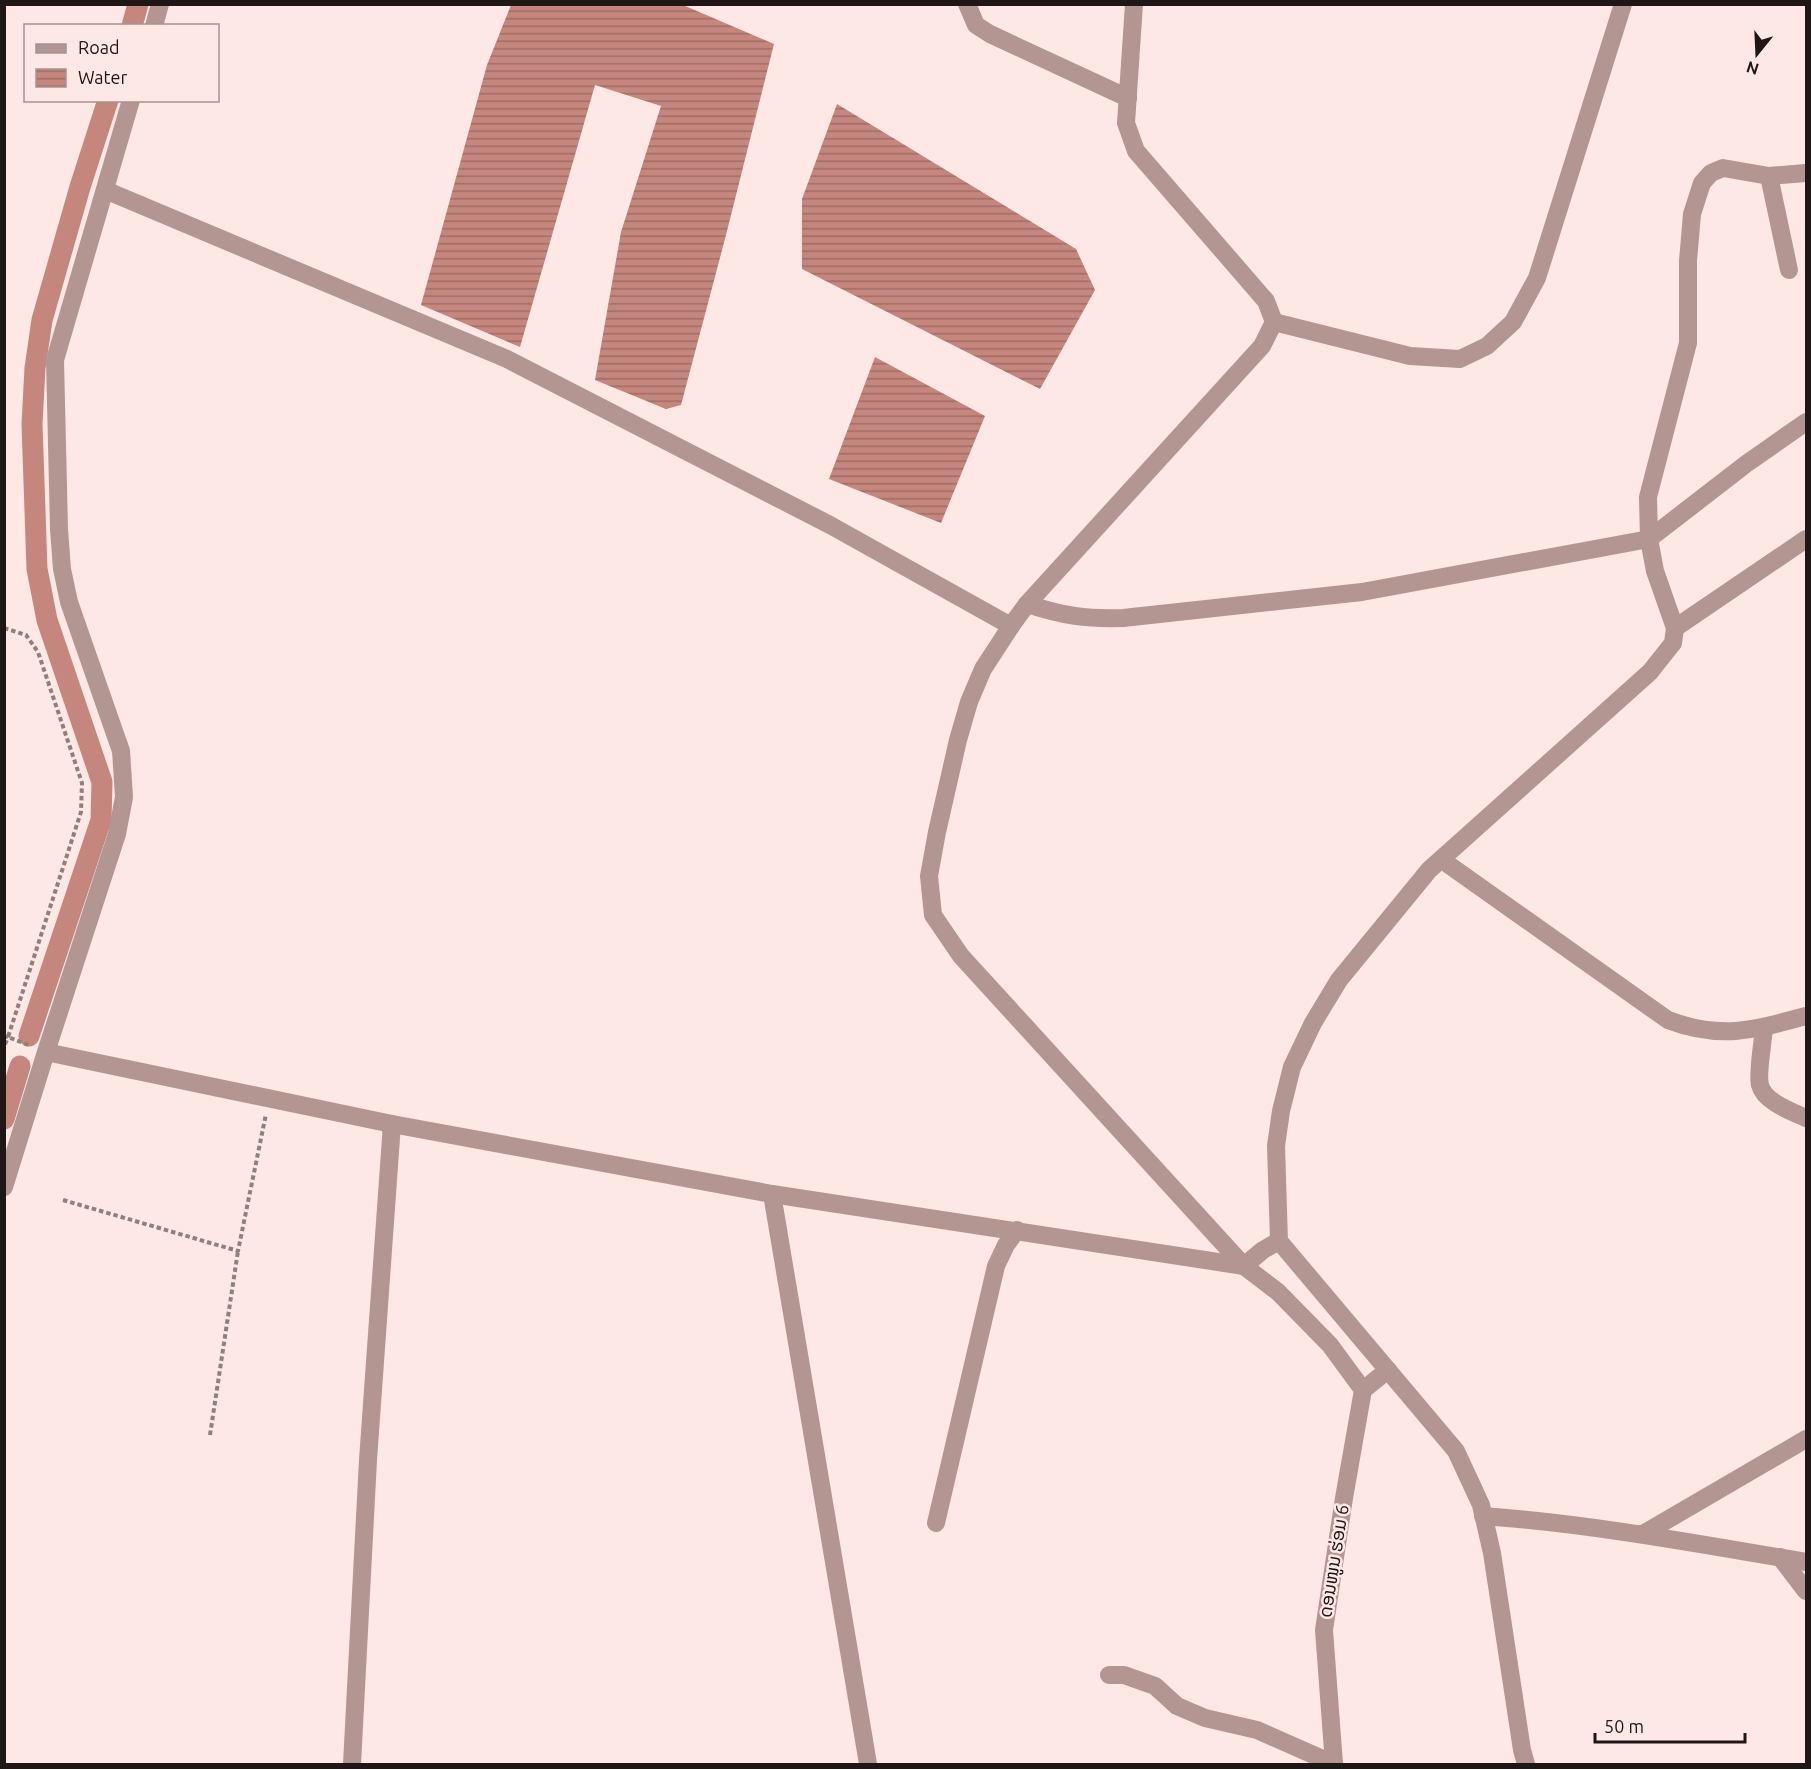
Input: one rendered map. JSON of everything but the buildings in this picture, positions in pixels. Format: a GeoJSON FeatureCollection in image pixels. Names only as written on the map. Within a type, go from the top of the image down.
{"type":"FeatureCollection","features":[{"type":"Feature","properties":{"kind":"street"},"geometry":{"type":"LineString","coordinates":[[155,24],[160,4]]}},
{"type":"Feature","properties":{"kind":"street"},"geometry":{"type":"LineString","coordinates":[[967,4],[976,25],[990,34],[1128,98]]}},
{"type":"Feature","properties":{"kind":"street"},"geometry":{"type":"LineString","coordinates":[[1134,4],[1126,123],[1136,151],[1266,302],[1274,322],[1262,346],[1028,604],[983,669],[969,702],[958,740],[929,876],[933,915],[961,956],[1244,1266],[1278,1292],[1330,1345],[1364,1390],[1388,1370]]}},
{"type":"Feature","properties":{"kind":"street"},"geometry":{"type":"LineString","coordinates":[[1274,322],[1410,356],[1460,359],[1487,346],[1513,322],[1537,278],[1623,4]]}},
{"type":"Feature","properties":{"kind":"street"},"geometry":{"type":"LineString","coordinates":[[4,1187],[117,834],[124,797],[121,751],[69,602],[62,569],[55,360],[130,102]]}},
{"type":"Feature","properties":{"kind":"street"},"geometry":{"type":"LineString","coordinates":[[1526,1764],[1492,1554],[1481,1504],[1455,1451],[1280,1240],[1276,1146],[1281,1111],[1292,1067],[1313,1023],[1339,980],[1430,870],[1650,672],[1673,643],[1675,628],[1655,571],[1649,539],[1648,497],[1688,343],[1688,261],[1692,214],[1702,183],[1711,173],[1724,168],[1769,176],[1806,173]]}},
{"type":"Feature","properties":{"kind":"street"},"geometry":{"type":"LineString","coordinates":[[1769,176],[1789,270]]}},
{"type":"Feature","properties":{"kind":"street"},"geometry":{"type":"LineString","coordinates":[[105,190],[507,359],[830,525],[1011,626]]}},
{"type":"Feature","properties":{"kind":"street"},"geometry":{"type":"LineString","coordinates":[[1028,604],[1060,615],[1090,619],[1123,618],[1362,592],[1649,539],[1746,464],[1806,422]]}},
{"type":"Feature","properties":{"kind":"street"},"geometry":{"type":"LineString","coordinates":[[1675,628],[1806,539]]}},
{"type":"Feature","properties":{"kind":"street"},"geometry":{"type":"LineString","coordinates":[[1442,860],[1668,1020],[1690,1029],[1713,1032],[1754,1030],[1806,1016]]}},
{"type":"Feature","properties":{"kind":"street"},"geometry":{"type":"LineString","coordinates":[[1764,1028],[1760,1086],[1766,1095],[1776,1102],[1806,1118]]}},
{"type":"Feature","properties":{"kind":"street"},"geometry":{"type":"LineString","coordinates":[[46,1053],[392,1124],[772,1194],[1244,1266],[1263,1250],[1280,1240]]}},
{"type":"Feature","properties":{"kind":"street"},"geometry":{"type":"LineString","coordinates":[[352,1764],[368,1460],[392,1124]]}},
{"type":"Feature","properties":{"kind":"street"},"geometry":{"type":"LineString","coordinates":[[772,1194],[868,1764]]}},
{"type":"Feature","properties":{"kind":"street"},"geometry":{"type":"LineString","coordinates":[[936,1523],[996,1266],[1006,1245],[1017,1230]]}},
{"type":"Feature","properties":{"kind":"street","name":"ດອນໜູນ ຮ່ອມ 6"},"geometry":{"type":"LineString","coordinates":[[1334,1764],[1324,1630],[1344,1498],[1364,1390]]}},
{"type":"Feature","properties":{"kind":"street"},"geometry":{"type":"LineString","coordinates":[[1643,1534],[1806,1439]]}},
{"type":"Feature","properties":{"kind":"street"},"geometry":{"type":"LineString","coordinates":[[1483,1516],[1538,1520],[1643,1534],[1806,1562]]}},
{"type":"Feature","properties":{"kind":"street"},"geometry":{"type":"LineString","coordinates":[[1780,1557],[1806,1591]]}},
{"type":"Feature","properties":{"kind":"street"},"geometry":{"type":"LineString","coordinates":[[1109,1675],[1124,1675],[1155,1686],[1177,1706],[1205,1718],[1257,1730],[1334,1764]]}},
{"type":"Feature","properties":{"kind":"path"},"geometry":{"type":"LineString","coordinates":[[4,628],[26,635],[38,652],[82,783],[81,812],[4,1047]]}},
{"type":"Feature","properties":{"kind":"path"},"geometry":{"type":"LineString","coordinates":[[6,1036],[46,1053]]}},
{"type":"Feature","properties":{"kind":"path"},"geometry":{"type":"LineString","coordinates":[[210,1435],[238,1251],[269,1099]]}},
{"type":"Feature","properties":{"kind":"path"},"geometry":{"type":"LineString","coordinates":[[63,1200],[238,1251]]}},
{"type":"Feature","properties":{"kind":"water"},"geometry":{"type":"Polygon","coordinates":[[[511,5],[683,5],[774,44],[681,405],[666,409],[595,380],[621,232],[661,106],[595,85],[520,347],[421,305],[487,65],[511,5]]]}},
{"type":"Feature","properties":{"kind":"water"},"geometry":{"type":"Polygon","coordinates":[[[837,104],[1076,249],[1095,290],[1040,389],[802,269],[802,199],[837,104]]]}},
{"type":"Feature","properties":{"kind":"water"},"geometry":{"type":"Polygon","coordinates":[[[875,357],[985,416],[941,523],[829,479],[875,357]]]}},
{"type":"Feature","properties":{"kind":"waterway"},"geometry":{"type":"LineString","coordinates":[[133,24],[138,4]]}},
{"type":"Feature","properties":{"kind":"waterway"},"geometry":{"type":"LineString","coordinates":[[29,1036],[101,820],[102,782],[47,620],[37,569],[32,424],[35,368],[42,320],[107,102]]}},
{"type":"Feature","properties":{"kind":"waterway"},"geometry":{"type":"LineString","coordinates":[[4,1119],[20,1066]]}}]}
